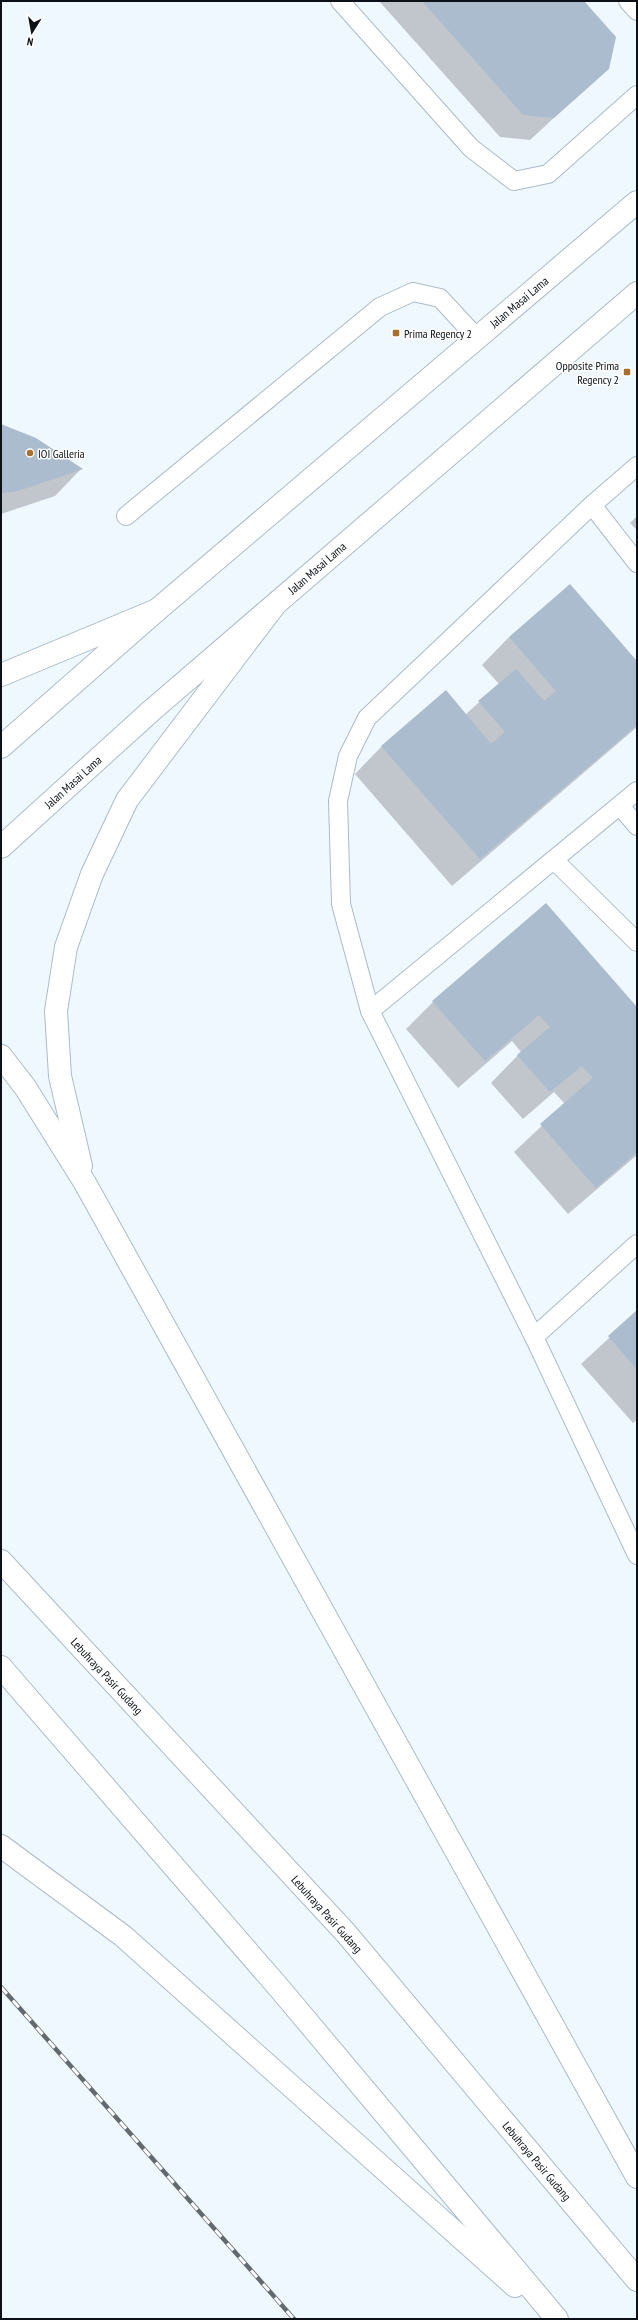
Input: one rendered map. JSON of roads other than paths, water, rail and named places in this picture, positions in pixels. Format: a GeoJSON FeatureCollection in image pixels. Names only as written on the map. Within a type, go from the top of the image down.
{"type":"FeatureCollection","features":[{"type":"Feature","properties":{"kind":"main road","name":"Jalan Masai Lama"},"geometry":{"type":"LineString","coordinates":[[1,746],[157,610],[637,202]]}},
{"type":"Feature","properties":{"kind":"main road","name":"Jalan Masai Lama"},"geometry":{"type":"LineString","coordinates":[[1,847],[152,711],[637,293]]}},
{"type":"Feature","properties":{"kind":"main road"},"geometry":{"type":"LineString","coordinates":[[85,1183],[60,1076],[56,1011],[66,947],[92,874],[127,800],[274,606]]}},
{"type":"Feature","properties":{"kind":"main road"},"geometry":{"type":"LineString","coordinates":[[1,675],[157,610]]}},
{"type":"Feature","properties":{"kind":"main road"},"geometry":{"type":"LineString","coordinates":[[1,1056],[25,1087],[85,1183],[637,2177]]}},
{"type":"Feature","properties":{"kind":"main road","name":"Lebuhraya Pasir Gudang"},"geometry":{"type":"LineString","coordinates":[[1,1561],[345,1932],[637,2280]]}},
{"type":"Feature","properties":{"kind":"main road"},"geometry":{"type":"LineString","coordinates":[[1,1667],[280,1988],[557,2319]]}},
{"type":"Feature","properties":{"kind":"main road"},"geometry":{"type":"LineString","coordinates":[[1,1846],[123,1936],[552,2319]]}},
{"type":"Feature","properties":{"kind":"lane"},"geometry":{"type":"LineString","coordinates":[[340,1],[471,148],[514,181],[548,174],[637,95]]}},
{"type":"Feature","properties":{"kind":"lane"},"geometry":{"type":"LineString","coordinates":[[628,1],[637,11]]}},
{"type":"Feature","properties":{"kind":"lane"},"geometry":{"type":"LineString","coordinates":[[126,516],[380,307],[413,292],[440,298],[477,338]]}},
{"type":"Feature","properties":{"kind":"lane"},"geometry":{"type":"LineString","coordinates":[[637,466],[592,505],[368,718],[348,756],[338,801],[341,904],[370,1011],[534,1337],[637,1555]]}},
{"type":"Feature","properties":{"kind":"lane"},"geometry":{"type":"LineString","coordinates":[[592,505],[637,562]]}},
{"type":"Feature","properties":{"kind":"lane"},"geometry":{"type":"LineString","coordinates":[[370,1011],[637,791]]}},
{"type":"Feature","properties":{"kind":"lane"},"geometry":{"type":"LineString","coordinates":[[620,806],[637,826]]}},
{"type":"Feature","properties":{"kind":"lane"},"geometry":{"type":"LineString","coordinates":[[554,860],[637,942]]}},
{"type":"Feature","properties":{"kind":"lane"},"geometry":{"type":"LineString","coordinates":[[534,1337],[637,1244]]}},
{"type":"Feature","properties":{"kind":"railway"},"geometry":{"type":"LineString","coordinates":[[1,1987],[294,2319]]}},
{"type":"Feature","properties":{"kind":"place","name":"Prima Regency 2"},"geometry":{"type":"Point","coordinates":[396,333]}},
{"type":"Feature","properties":{"kind":"place","name":"Opposite Prima Regency 2"},"geometry":{"type":"Point","coordinates":[627,372]}},
{"type":"Feature","properties":{"kind":"place","name":"IOI Galleria"},"geometry":{"type":"Point","coordinates":[30,453]}}]}
